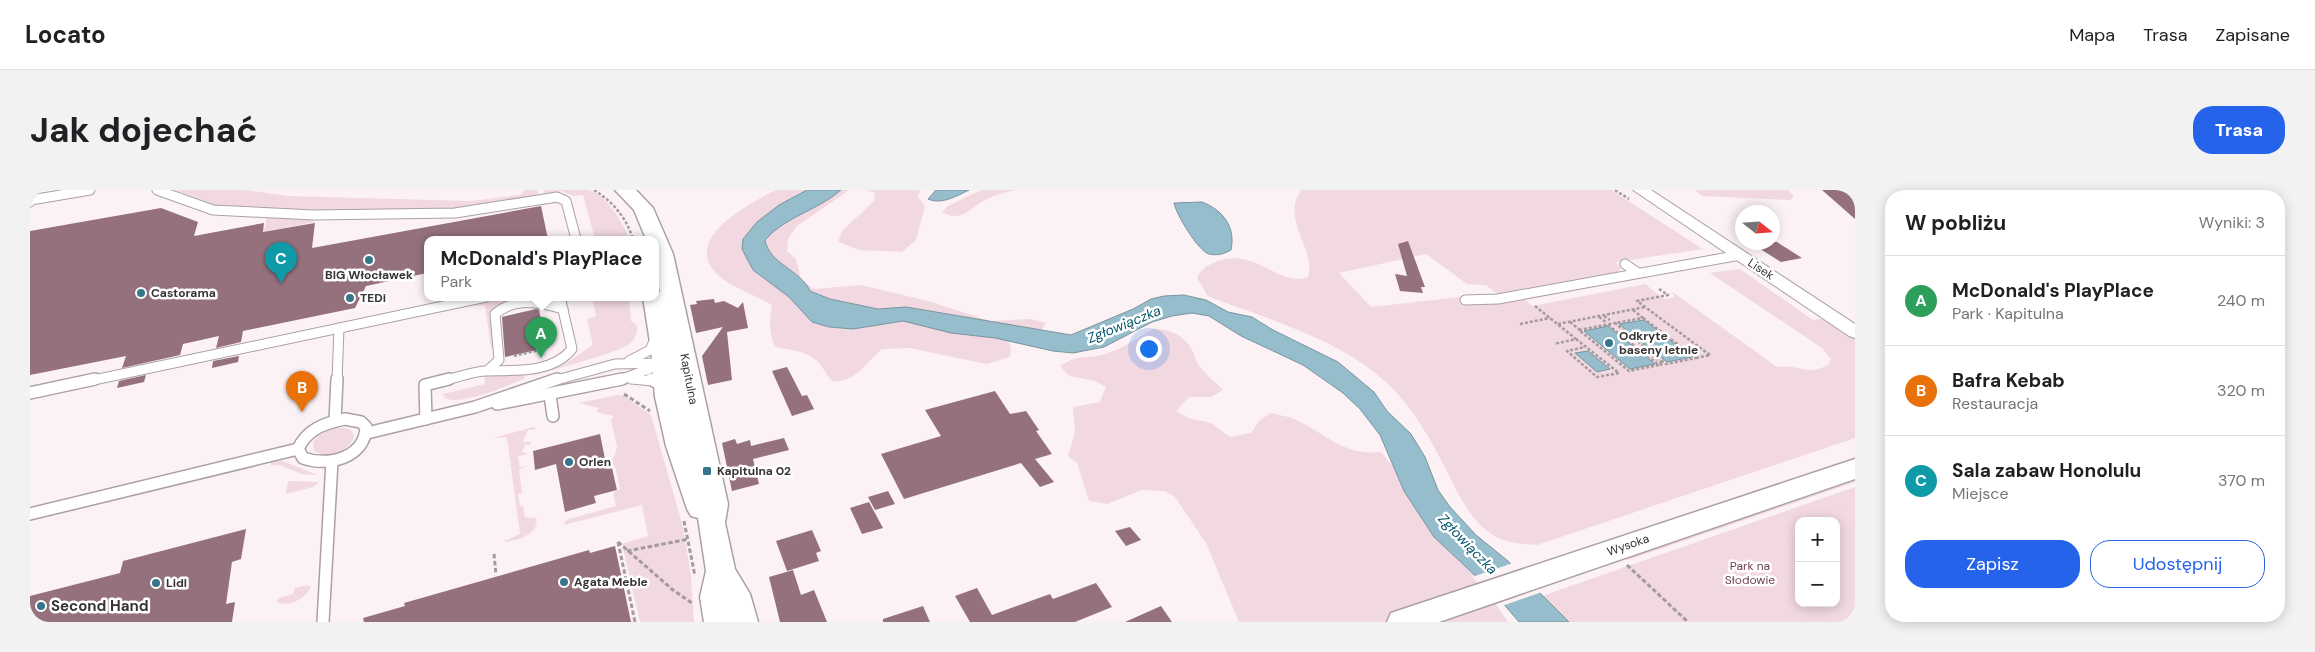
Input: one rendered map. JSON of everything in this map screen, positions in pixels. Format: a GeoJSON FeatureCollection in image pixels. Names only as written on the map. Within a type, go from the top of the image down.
{"type":"FeatureCollection","features":[{"type":"Feature","properties":{"kind":"street","name":"Kapitulna"},"geometry":{"type":"LineString","coordinates":[[625,190],[642,208],[654,236]]}},
{"type":"Feature","properties":{"kind":"street","name":"Lisek"},"geometry":{"type":"LineString","coordinates":[[1640,190],[1855,332]]}},
{"type":"Feature","properties":{"kind":"street","name":"Kapitulna"},"geometry":{"type":"LineString","coordinates":[[659,249],[667,268],[714,504],[703,530]]}},
{"type":"Feature","properties":{"kind":"street","name":"Kapitulna"},"geometry":{"type":"LineString","coordinates":[[655,301],[663,349],[664,376],[679,446],[701,509],[703,530],[721,571],[735,594],[743,622]]}},
{"type":"Feature","properties":{"kind":"street","name":"Wysoka"},"geometry":{"type":"LineString","coordinates":[[1402,622],[1855,469]]}},
{"type":"Feature","properties":{"kind":"street","name":"Kapitulna"},"geometry":{"type":"LineString","coordinates":[[707,614],[715,597],[721,571]]}},
{"type":"Feature","properties":{"kind":"lane"},"geometry":{"type":"LineString","coordinates":[[30,202],[31,200],[90,190]]}},
{"type":"Feature","properties":{"kind":"lane"},"geometry":{"type":"LineString","coordinates":[[157,190],[213,210],[314,215],[455,213],[558,197],[566,201],[575,236]]}},
{"type":"Feature","properties":{"kind":"lane"},"geometry":{"type":"LineString","coordinates":[[1465,300],[1498,299],[1740,255]]}},
{"type":"Feature","properties":{"kind":"lane"},"geometry":{"type":"LineString","coordinates":[[1625,264],[1638,273]]}},
{"type":"Feature","properties":{"kind":"lane"},"geometry":{"type":"LineString","coordinates":[[30,393],[467,301]]}},
{"type":"Feature","properties":{"kind":"lane"},"geometry":{"type":"LineString","coordinates":[[426,419],[425,385],[484,371],[494,366],[499,360],[495,314],[511,303],[519,301]]}},
{"type":"Feature","properties":{"kind":"lane"},"geometry":{"type":"LineString","coordinates":[[484,371],[518,371],[560,361],[568,356],[572,349],[562,302],[511,303]]}},
{"type":"Feature","properties":{"kind":"lane"},"geometry":{"type":"LineString","coordinates":[[367,433],[476,406],[557,379],[619,365],[639,357],[650,350],[656,340],[658,327]]}},
{"type":"Feature","properties":{"kind":"lane"},"geometry":{"type":"LineString","coordinates":[[335,420],[339,328]]}},
{"type":"Feature","properties":{"kind":"lane"},"geometry":{"type":"LineString","coordinates":[[620,380],[651,379],[661,383],[681,343]]}},
{"type":"Feature","properties":{"kind":"lane"},"geometry":{"type":"LineString","coordinates":[[619,365],[664,376]]}},
{"type":"Feature","properties":{"kind":"lane"},"geometry":{"type":"LineString","coordinates":[[476,406],[550,395],[620,380],[664,376],[675,368],[681,381],[691,392]]}},
{"type":"Feature","properties":{"kind":"lane"},"geometry":{"type":"LineString","coordinates":[[550,395],[553,416]]}},
{"type":"Feature","properties":{"kind":"lane"},"geometry":{"type":"LineString","coordinates":[[345,419],[361,422],[366,427],[367,433],[363,442],[353,451],[332,461],[308,461],[303,458],[298,449],[300,442],[314,429],[335,420],[345,419]]}},
{"type":"Feature","properties":{"kind":"lane"},"geometry":{"type":"LineString","coordinates":[[30,514],[298,449]]}},
{"type":"Feature","properties":{"kind":"lane"},"geometry":{"type":"LineString","coordinates":[[323,622],[332,461]]}},
{"type":"Feature","properties":{"kind":"path"},"geometry":{"type":"LineString","coordinates":[[594,190],[620,213],[629,227],[632,236]]}},
{"type":"Feature","properties":{"kind":"path"},"geometry":{"type":"LineString","coordinates":[[1615,323],[1666,364],[1710,355],[1637,301],[1668,295],[1659,289]]}},
{"type":"Feature","properties":{"kind":"path"},"geometry":{"type":"LineString","coordinates":[[1531,302],[1540,300]]}},
{"type":"Feature","properties":{"kind":"path"},"geometry":{"type":"LineString","coordinates":[[499,360],[548,348],[542,312],[562,302]]}},
{"type":"Feature","properties":{"kind":"path"},"geometry":{"type":"LineString","coordinates":[[1535,306],[1619,373]]}},
{"type":"Feature","properties":{"kind":"path"},"geometry":{"type":"LineString","coordinates":[[1558,324],[1645,307]]}},
{"type":"Feature","properties":{"kind":"path"},"geometry":{"type":"LineString","coordinates":[[1633,310],[1696,358]]}},
{"type":"Feature","properties":{"kind":"path"},"geometry":{"type":"LineString","coordinates":[[1604,315],[1609,323]]}},
{"type":"Feature","properties":{"kind":"path"},"geometry":{"type":"LineString","coordinates":[[1598,316],[1659,365]]}},
{"type":"Feature","properties":{"kind":"path"},"geometry":{"type":"LineString","coordinates":[[1520,324],[1550,318]]}},
{"type":"Feature","properties":{"kind":"path"},"geometry":{"type":"LineString","coordinates":[[1580,330],[1643,318]]}},
{"type":"Feature","properties":{"kind":"path"},"geometry":{"type":"LineString","coordinates":[[1570,322],[1629,371]]}},
{"type":"Feature","properties":{"kind":"path"},"geometry":{"type":"LineString","coordinates":[[1554,344],[1576,339]]}},
{"type":"Feature","properties":{"kind":"path"},"geometry":{"type":"LineString","coordinates":[[1560,342],[1570,350],[1585,347]]}},
{"type":"Feature","properties":{"kind":"path"},"geometry":{"type":"LineString","coordinates":[[1637,348],[1644,346]]}},
{"type":"Feature","properties":{"kind":"path"},"geometry":{"type":"LineString","coordinates":[[1570,350],[1567,351],[1597,377],[1659,365]]}},
{"type":"Feature","properties":{"kind":"path"},"geometry":{"type":"LineString","coordinates":[[1653,354],[1650,354],[1662,364],[1659,365]]}},
{"type":"Feature","properties":{"kind":"path"},"geometry":{"type":"LineString","coordinates":[[620,380],[621,393],[626,394],[654,414]]}},
{"type":"Feature","properties":{"kind":"path"},"geometry":{"type":"LineString","coordinates":[[683,514],[695,586]]}},
{"type":"Feature","properties":{"kind":"path"},"geometry":{"type":"LineString","coordinates":[[626,551],[688,539],[703,530]]}},
{"type":"Feature","properties":{"kind":"path"},"geometry":{"type":"LineString","coordinates":[[635,622],[618,542],[672,590],[707,614]]}},
{"type":"Feature","properties":{"kind":"path"},"geometry":{"type":"LineString","coordinates":[[494,554],[496,575]]}},
{"type":"Feature","properties":{"kind":"path"},"geometry":{"type":"LineString","coordinates":[[1625,563],[1688,622]]}},
{"type":"Feature","properties":{"kind":"path"},"geometry":{"type":"LineString","coordinates":[[695,596],[707,614]]}},
{"type":"Feature","properties":{"kind":"green space"},"geometry":{"type":"Polygon","coordinates":[[[175,190],[245,190],[289,196],[471,201],[520,195],[525,190],[537,190],[538,194],[459,209],[321,211],[218,206],[175,190]]]}},
{"type":"Feature","properties":{"kind":"green space"},"geometry":{"type":"Polygon","coordinates":[[[544,190],[587,190],[594,192],[613,209],[628,236],[594,236],[583,195],[573,196],[562,191],[545,193],[544,190]]]}},
{"type":"Feature","properties":{"kind":"green space"},"geometry":{"type":"Polygon","coordinates":[[[776,190],[849,190],[797,226],[788,239],[787,251],[796,259],[801,280],[814,289],[861,285],[928,301],[990,321],[1031,319],[1046,323],[1038,335],[1008,340],[1011,348],[1010,357],[987,364],[909,348],[882,349],[855,374],[849,378],[833,382],[818,362],[811,357],[796,351],[775,347],[770,326],[772,305],[724,280],[711,266],[707,252],[711,239],[720,227],[748,205],[776,190]]]}},
{"type":"Feature","properties":{"kind":"green space"},"geometry":{"type":"Polygon","coordinates":[[[866,190],[920,190],[918,197],[925,206],[916,240],[902,252],[859,250],[838,242],[842,231],[874,201],[875,193],[866,190]]]}},
{"type":"Feature","properties":{"kind":"green space"},"geometry":{"type":"Polygon","coordinates":[[[981,190],[1016,190],[988,198],[960,215],[954,216],[942,212],[948,206],[981,190]]]}},
{"type":"Feature","properties":{"kind":"green space"},"geometry":{"type":"Polygon","coordinates":[[[1301,190],[1611,190],[1703,249],[1616,262],[1621,268],[1618,272],[1619,274],[1507,294],[1496,293],[1486,285],[1467,284],[1426,254],[1339,273],[1371,307],[1461,297],[1468,303],[1655,276],[1525,300],[1533,306],[1645,284],[1664,299],[1675,297],[1671,291],[1777,367],[1784,366],[1813,370],[1828,365],[1831,359],[1822,348],[1710,273],[1740,269],[1813,320],[1827,318],[1855,338],[1855,438],[1537,545],[1501,539],[1490,533],[1475,520],[1459,495],[1422,427],[1401,398],[1374,372],[1353,357],[1306,333],[1208,296],[1197,278],[1203,269],[1208,266],[1218,261],[1232,258],[1256,263],[1288,277],[1298,279],[1308,277],[1308,256],[1296,224],[1294,213],[1301,190]]]}},
{"type":"Feature","properties":{"kind":"green space"},"geometry":{"type":"Polygon","coordinates":[[[1695,190],[1788,190],[1794,196],[1791,200],[1702,196],[1695,190]]]}},
{"type":"Feature","properties":{"kind":"green space"},"geometry":{"type":"Polygon","coordinates":[[[267,216],[310,219],[315,222],[264,232],[267,216]]]}},
{"type":"Feature","properties":{"kind":"green space"},"geometry":{"type":"Polygon","coordinates":[[[492,301],[508,301],[491,315],[494,342],[491,348],[485,305],[473,306],[492,301]]]}},
{"type":"Feature","properties":{"kind":"green space"},"geometry":{"type":"Polygon","coordinates":[[[593,301],[629,301],[631,321],[637,325],[636,333],[628,345],[622,348],[565,367],[532,375],[530,372],[566,363],[593,345],[587,319],[596,316],[593,301]]]}},
{"type":"Feature","properties":{"kind":"green space"},"geometry":{"type":"Polygon","coordinates":[[[1153,329],[1171,332],[1185,340],[1201,368],[1223,390],[1211,397],[1189,397],[1176,411],[1188,418],[1211,423],[1230,437],[1251,433],[1260,420],[1271,413],[1294,419],[1345,447],[1367,452],[1381,452],[1449,536],[1508,622],[1239,622],[1206,543],[1175,497],[1165,491],[1142,490],[1107,504],[1089,501],[1077,463],[1068,456],[1075,432],[1073,407],[1100,402],[1106,387],[1095,381],[1069,376],[1060,366],[1077,358],[1115,351],[1153,329]]]}},
{"type":"Feature","properties":{"kind":"green space"},"geometry":{"type":"Polygon","coordinates":[[[525,373],[524,379],[471,398],[450,400],[444,397],[443,394],[485,384],[484,376],[525,373]]]}},
{"type":"Feature","properties":{"kind":"green space"},"geometry":{"type":"Polygon","coordinates":[[[617,395],[624,396],[651,415],[683,527],[691,576],[694,622],[640,622],[622,544],[648,536],[642,505],[564,525],[566,520],[616,506],[613,493],[620,489],[615,466],[607,467],[615,455],[617,447],[611,420],[614,416],[596,412],[599,408],[579,403],[617,395]]]}},
{"type":"Feature","properties":{"kind":"green space"},"geometry":{"type":"Polygon","coordinates":[[[534,427],[536,429],[528,430],[523,442],[531,442],[530,445],[525,445],[522,452],[528,454],[518,456],[520,467],[526,466],[519,470],[522,493],[518,494],[520,506],[523,506],[525,517],[536,518],[536,524],[535,528],[527,535],[506,542],[504,541],[520,534],[507,437],[493,438],[534,427]]]}},
{"type":"Feature","properties":{"kind":"green space"},"geometry":{"type":"Polygon","coordinates":[[[336,428],[346,428],[352,431],[354,436],[348,446],[332,454],[314,451],[313,443],[323,433],[336,428]]]}},
{"type":"Feature","properties":{"kind":"green space"},"geometry":{"type":"Polygon","coordinates":[[[282,461],[318,475],[302,474],[281,466],[271,465],[271,462],[282,461]]]}},
{"type":"Feature","properties":{"kind":"green space"},"geometry":{"type":"Polygon","coordinates":[[[1855,479],[1855,482],[1628,560],[1625,558],[1855,479]]]}},
{"type":"Feature","properties":{"kind":"green space"},"geometry":{"type":"Polygon","coordinates":[[[288,481],[319,482],[313,487],[286,494],[288,481]]]}},
{"type":"Feature","properties":{"kind":"green space","name":"Park na Słodowie"},"geometry":{"type":"Polygon","coordinates":[[[1855,487],[1855,622],[1569,622],[1542,596],[1855,487]]]}},
{"type":"Feature","properties":{"kind":"green space"},"geometry":{"type":"Polygon","coordinates":[[[308,585],[311,587],[309,591],[297,601],[287,604],[277,602],[279,598],[293,594],[295,588],[308,585]]]}},
{"type":"Feature","properties":{"kind":"water","name":"Zgłowiączka"},"geometry":{"type":"Polygon","coordinates":[[[807,190],[841,190],[782,225],[765,240],[772,255],[800,278],[810,291],[830,299],[878,309],[906,307],[1071,335],[1133,309],[1151,299],[1184,295],[1206,300],[1228,312],[1252,317],[1273,330],[1338,362],[1374,392],[1387,411],[1411,434],[1425,457],[1438,490],[1450,507],[1476,535],[1508,561],[1569,622],[1519,622],[1496,595],[1434,537],[1404,491],[1380,435],[1360,409],[1343,393],[1303,365],[1241,336],[1209,316],[1192,313],[1172,316],[1152,322],[1104,347],[1073,353],[1053,351],[995,338],[951,333],[903,321],[853,329],[829,327],[812,322],[789,297],[753,270],[742,249],[743,239],[757,222],[779,205],[807,190]]]}},
{"type":"Feature","properties":{"kind":"water"},"geometry":{"type":"Polygon","coordinates":[[[936,190],[969,190],[944,200],[933,201],[928,199],[936,190]]]}},
{"type":"Feature","properties":{"kind":"water"},"geometry":{"type":"Polygon","coordinates":[[[1202,202],[1222,215],[1230,227],[1232,234],[1231,250],[1223,254],[1209,254],[1199,246],[1188,231],[1174,203],[1202,202]]]}},
{"type":"Feature","properties":{"kind":"water"},"geometry":{"type":"Polygon","coordinates":[[[1644,320],[1692,357],[1667,362],[1619,324],[1644,320]]]}},
{"type":"Feature","properties":{"kind":"water"},"geometry":{"type":"Polygon","coordinates":[[[1608,326],[1655,364],[1630,369],[1584,331],[1608,326]]]}},
{"type":"Feature","properties":{"kind":"water"},"geometry":{"type":"Polygon","coordinates":[[[1588,351],[1610,369],[1597,372],[1575,353],[1588,351]]]}},
{"type":"Feature","properties":{"kind":"pier"},"geometry":{"type":"Polygon","coordinates":[[[1513,563],[1542,592],[1502,606],[1472,577],[1513,563]]]}},
{"type":"Feature","properties":{"kind":"building"},"geometry":{"type":"Polygon","coordinates":[[[1822,190],[1855,190],[1855,219],[1822,190]]]}},
{"type":"Feature","properties":{"kind":"building","name":"Castorama"},"geometry":{"type":"Polygon","coordinates":[[[541,206],[547,236],[424,236],[424,274],[366,286],[355,308],[243,331],[241,342],[216,348],[219,336],[183,344],[180,355],[122,368],[126,356],[30,375],[30,231],[161,208],[198,222],[194,236],[264,223],[263,232],[315,223],[312,248],[541,206]]]}},
{"type":"Feature","properties":{"kind":"building"},"geometry":{"type":"Polygon","coordinates":[[[1408,241],[1425,287],[1421,287],[1423,293],[1400,291],[1395,274],[1407,276],[1398,244],[1408,241]]]}},
{"type":"Feature","properties":{"kind":"building"},"geometry":{"type":"Polygon","coordinates":[[[1780,244],[1802,258],[1781,262],[1762,250],[1780,250],[1780,244]]]}},
{"type":"Feature","properties":{"kind":"building"},"geometry":{"type":"Polygon","coordinates":[[[714,299],[715,303],[724,301],[738,308],[743,302],[748,328],[727,332],[732,380],[708,385],[702,356],[723,327],[696,333],[690,305],[697,304],[696,301],[714,299]]]}},
{"type":"Feature","properties":{"kind":"building"},"geometry":{"type":"Polygon","coordinates":[[[536,309],[539,310],[547,348],[505,357],[502,317],[536,309]]]}},
{"type":"Feature","properties":{"kind":"building"},"geometry":{"type":"Polygon","coordinates":[[[239,356],[238,362],[212,368],[213,361],[239,356]]]}},
{"type":"Feature","properties":{"kind":"building"},"geometry":{"type":"Polygon","coordinates":[[[787,367],[802,396],[807,395],[814,409],[792,416],[772,371],[787,367]]]}},
{"type":"Feature","properties":{"kind":"building"},"geometry":{"type":"Polygon","coordinates":[[[146,375],[144,382],[117,388],[119,381],[146,375]]]}},
{"type":"Feature","properties":{"kind":"building"},"geometry":{"type":"Polygon","coordinates":[[[995,391],[1010,414],[1026,411],[1039,430],[1036,431],[1052,454],[1035,459],[1054,482],[1040,487],[1021,463],[904,499],[881,454],[941,436],[925,410],[995,391]]]}},
{"type":"Feature","properties":{"kind":"building"},"geometry":{"type":"Polygon","coordinates":[[[600,434],[607,469],[612,468],[617,490],[594,496],[596,503],[565,512],[556,464],[535,470],[533,451],[600,434]]]}},
{"type":"Feature","properties":{"kind":"building"},"geometry":{"type":"Polygon","coordinates":[[[784,438],[789,450],[753,459],[759,484],[732,491],[722,443],[735,439],[737,444],[750,440],[751,446],[784,438]]]}},
{"type":"Feature","properties":{"kind":"building"},"geometry":{"type":"Polygon","coordinates":[[[888,491],[895,504],[875,510],[868,497],[888,491]]]}},
{"type":"Feature","properties":{"kind":"building"},"geometry":{"type":"Polygon","coordinates":[[[869,502],[883,528],[862,534],[850,508],[869,502]]]}},
{"type":"Feature","properties":{"kind":"building"},"geometry":{"type":"Polygon","coordinates":[[[1130,527],[1141,540],[1126,546],[1115,531],[1130,527]]]}},
{"type":"Feature","properties":{"kind":"building","name":"Lidl"},"geometry":{"type":"Polygon","coordinates":[[[246,529],[241,559],[232,562],[226,604],[235,602],[232,622],[30,622],[30,596],[120,573],[123,561],[246,529]]]}},
{"type":"Feature","properties":{"kind":"building"},"geometry":{"type":"Polygon","coordinates":[[[812,530],[821,551],[816,553],[819,561],[787,571],[776,541],[812,530]]]}},
{"type":"Feature","properties":{"kind":"building","name":"Agata Meble"},"geometry":{"type":"Polygon","coordinates":[[[615,546],[631,622],[364,622],[363,618],[405,606],[404,603],[589,550],[590,553],[615,546]]]}},
{"type":"Feature","properties":{"kind":"building"},"geometry":{"type":"Polygon","coordinates":[[[793,570],[801,595],[814,590],[827,622],[780,622],[769,577],[793,570]]]}},
{"type":"Feature","properties":{"kind":"building"},"geometry":{"type":"Polygon","coordinates":[[[1096,583],[1112,607],[1075,622],[970,622],[955,596],[977,588],[992,615],[1050,594],[1053,599],[1096,583]]]}},
{"type":"Feature","properties":{"kind":"building"},"geometry":{"type":"Polygon","coordinates":[[[923,606],[930,622],[883,622],[883,619],[923,606]]]}},
{"type":"Feature","properties":{"kind":"building"},"geometry":{"type":"Polygon","coordinates":[[[1161,606],[1172,622],[1125,622],[1161,606]]]}},
{"type":"Feature","properties":{"kind":"place","name":"BIG Włocławek"},"geometry":{"type":"Point","coordinates":[369,260]}},
{"type":"Feature","properties":{"kind":"place","name":"Sala zabaw Honolulu"},"geometry":{"type":"Point","coordinates":[281,283]}},
{"type":"Feature","properties":{"kind":"place","name":"Castorama"},"geometry":{"type":"Point","coordinates":[141,293]}},
{"type":"Feature","properties":{"kind":"place","name":"TEDi"},"geometry":{"type":"Point","coordinates":[350,298]}},
{"type":"Feature","properties":{"kind":"place","name":"Odkryte baseny letnie"},"geometry":{"type":"Point","coordinates":[1609,343]}},
{"type":"Feature","properties":{"kind":"place","name":"McDonald's PlayPlace"},"geometry":{"type":"Point","coordinates":[541,358]}},
{"type":"Feature","properties":{"kind":"place","name":"Bafra Kebab"},"geometry":{"type":"Point","coordinates":[302,412]}},
{"type":"Feature","properties":{"kind":"place","name":"Orlen"},"geometry":{"type":"Point","coordinates":[569,462]}},
{"type":"Feature","properties":{"kind":"place","name":"Kapitulna 02"},"geometry":{"type":"Point","coordinates":[707,471]}},
{"type":"Feature","properties":{"kind":"place","name":"Agata Meble"},"geometry":{"type":"Point","coordinates":[564,582]}},
{"type":"Feature","properties":{"kind":"place","name":"Lidl"},"geometry":{"type":"Point","coordinates":[156,583]}},
{"type":"Feature","properties":{"kind":"place","name":"Second Hand"},"geometry":{"type":"Point","coordinates":[41,606]}}]}
